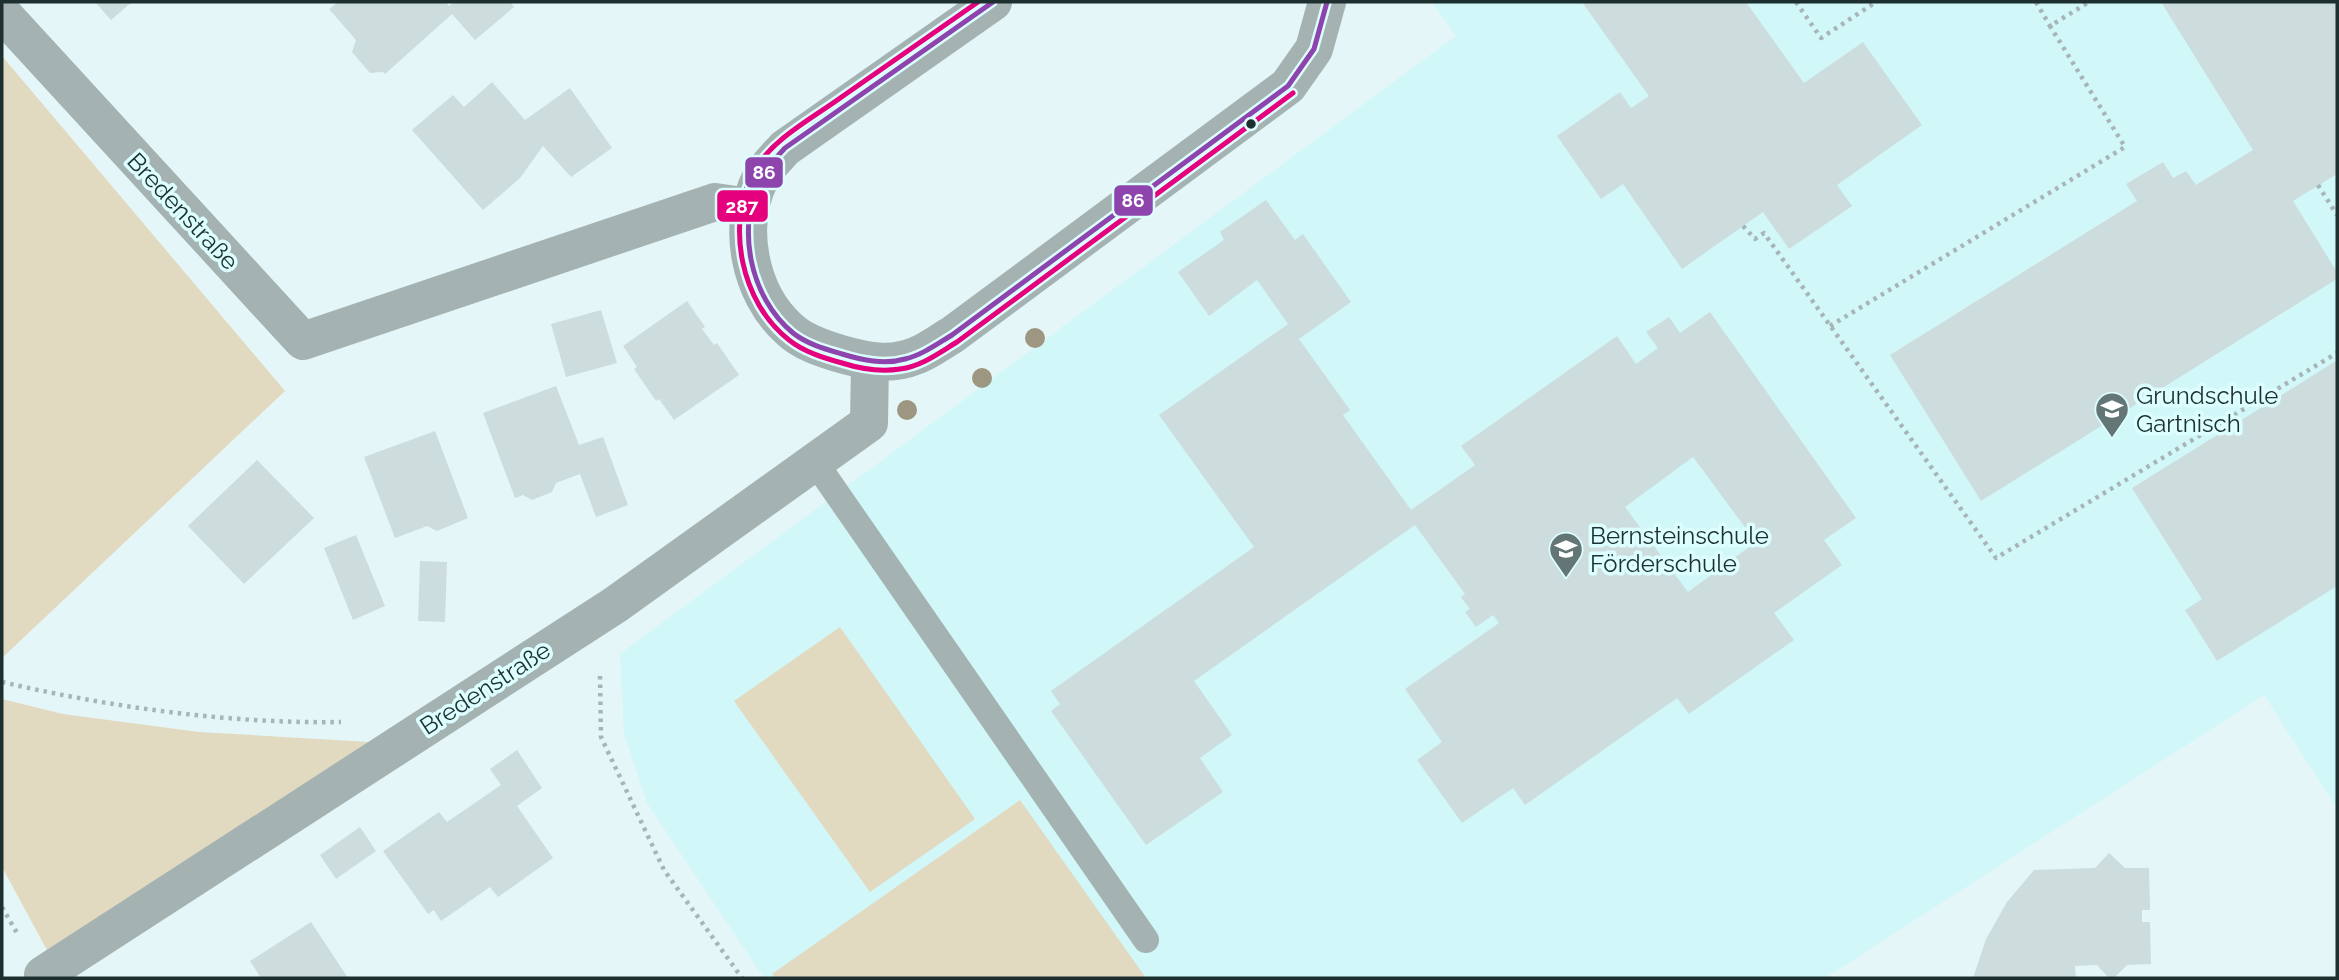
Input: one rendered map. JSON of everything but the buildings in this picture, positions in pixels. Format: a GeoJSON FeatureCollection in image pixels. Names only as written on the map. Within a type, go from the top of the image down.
{"type":"FeatureCollection","features":[{"type":"Feature","properties":{"kind":"street"},"geometry":{"type":"LineString","coordinates":[[993,2],[785,148],[762,176],[750,207],[749,245],[753,274],[768,306],[790,331],[823,349],[870,363],[914,357],[951,335],[1288,86],[1314,49],[1330,2]]}},
{"type":"Feature","properties":{"kind":"street","name":"Bredenstraße"},"geometry":{"type":"LineString","coordinates":[[2,13],[303,341],[715,202],[750,207]]}},
{"type":"Feature","properties":{"kind":"street","name":"Bredenstraße"},"geometry":{"type":"LineString","coordinates":[[43,975],[615,605],[869,423],[870,363]]}},
{"type":"Feature","properties":{"kind":"lane"},"geometry":{"type":"LineString","coordinates":[[815,461],[1146,940]]}},
{"type":"Feature","properties":{"kind":"path"},"geometry":{"type":"LineString","coordinates":[[1796,2],[1821,38],[1876,2]]}},
{"type":"Feature","properties":{"kind":"path"},"geometry":{"type":"LineString","coordinates":[[1830,326],[2125,147],[2036,2]]}},
{"type":"Feature","properties":{"kind":"path"},"geometry":{"type":"LineString","coordinates":[[2050,26],[2089,2]]}},
{"type":"Feature","properties":{"kind":"path"},"geometry":{"type":"LineString","coordinates":[[2318,185],[2337,215]]}},
{"type":"Feature","properties":{"kind":"path"},"geometry":{"type":"LineString","coordinates":[[1743,226],[1755,239],[1764,233],[1996,558],[2337,353]]}},
{"type":"Feature","properties":{"kind":"path"},"geometry":{"type":"LineString","coordinates":[[615,605],[599,653],[601,737],[664,870],[742,978]]}},
{"type":"Feature","properties":{"kind":"path"},"geometry":{"type":"LineString","coordinates":[[2,682],[65,697],[203,715],[311,723],[399,721],[421,729]]}},
{"type":"Feature","properties":{"kind":"shaded area"},"geometry":{"type":"Polygon","coordinates":[[[1432,2],[2337,2],[2337,808],[2264,695],[1825,978],[764,978],[647,803],[624,734],[620,654],[1456,36],[1432,2]]]}},
{"type":"Feature","properties":{"kind":"shaded area"},"geometry":{"type":"Polygon","coordinates":[[[2,56],[285,391],[2,658],[2,56]]]}},
{"type":"Feature","properties":{"kind":"shaded area"},"geometry":{"type":"Polygon","coordinates":[[[840,627],[975,819],[870,892],[734,701],[840,627]]]}},
{"type":"Feature","properties":{"kind":"shaded area"},"geometry":{"type":"Polygon","coordinates":[[[2,699],[63,714],[199,732],[369,742],[47,950],[2,867],[2,699]]]}},
{"type":"Feature","properties":{"kind":"shaded area"},"geometry":{"type":"Polygon","coordinates":[[[1020,800],[1146,978],[775,978],[772,974],[1020,800]]]}},
{"type":"Feature","properties":{"kind":"transit line","name":"287"},"geometry":{"type":"LineString","coordinates":[[978,2],[794,129],[772,148],[754,171],[745,192],[740,215],[743,262],[749,284],[759,305],[773,324],[789,340],[808,351],[849,365],[878,370],[908,367],[930,358],[957,342],[1293,93]]}},
{"type":"Feature","properties":{"kind":"transit line","name":"86"},"geometry":{"type":"LineString","coordinates":[[993,2],[785,148],[761,177],[753,196],[749,217],[751,260],[766,300],[778,318],[804,340],[857,358],[889,362],[917,355],[952,335],[1288,86],[1314,49],[1327,2]]}},
{"type":"Feature","properties":{"kind":"place","name":"Grundschule Gartnisch"},"geometry":{"type":"Point","coordinates":[2112,439]}},
{"type":"Feature","properties":{"kind":"place","name":"Bernsteinschule Förderschule"},"geometry":{"type":"Point","coordinates":[1566,579]}}]}
